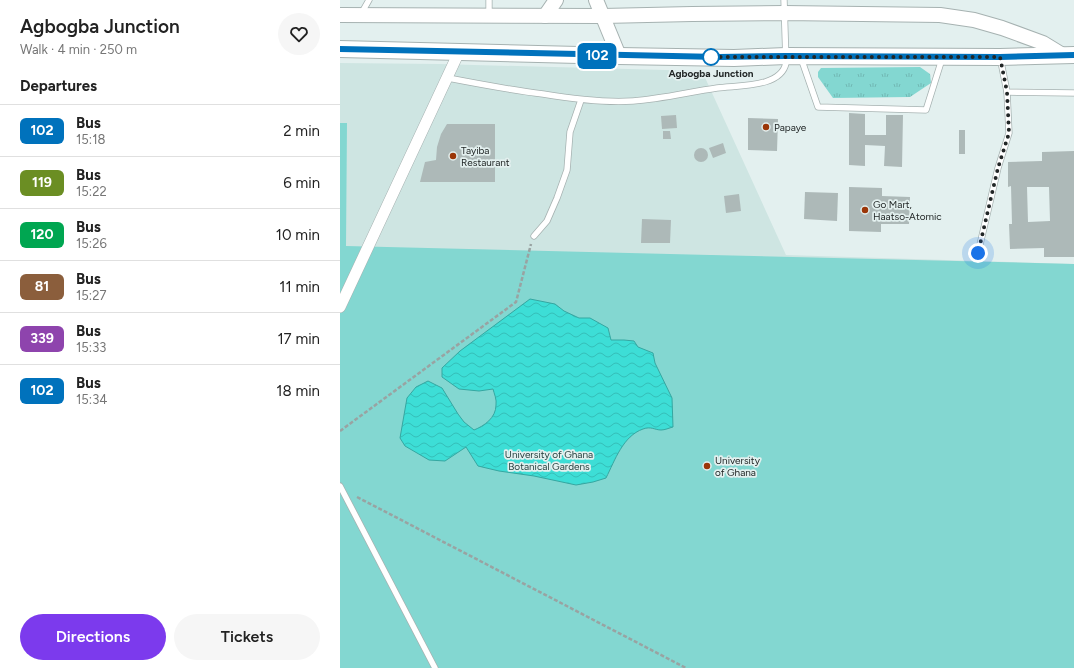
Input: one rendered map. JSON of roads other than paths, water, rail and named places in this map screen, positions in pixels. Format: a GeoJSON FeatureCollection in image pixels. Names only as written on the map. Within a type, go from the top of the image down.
{"type":"FeatureCollection","features":[{"type":"Feature","properties":{"kind":"main road"},"geometry":{"type":"LineString","coordinates":[[340,49],[726,58],[793,56],[1000,57],[1068,54]]}},
{"type":"Feature","properties":{"kind":"street"},"geometry":{"type":"LineString","coordinates":[[545,16],[556,0]]}},
{"type":"Feature","properties":{"kind":"street"},"geometry":{"type":"LineString","coordinates":[[596,0],[619,56]]}},
{"type":"Feature","properties":{"kind":"street"},"geometry":{"type":"LineString","coordinates":[[340,15],[603,16],[692,14],[784,7],[940,15],[974,20],[1002,28],[1068,54]]}},
{"type":"Feature","properties":{"kind":"street"},"geometry":{"type":"LineString","coordinates":[[340,307],[460,52]]}},
{"type":"Feature","properties":{"kind":"lane"},"geometry":{"type":"LineString","coordinates":[[360,14],[369,0]]}},
{"type":"Feature","properties":{"kind":"lane"},"geometry":{"type":"LineString","coordinates":[[489,0],[489,16]]}},
{"type":"Feature","properties":{"kind":"lane"},"geometry":{"type":"LineString","coordinates":[[784,7],[793,56],[818,107],[926,110],[942,57]]}},
{"type":"Feature","properties":{"kind":"lane"},"geometry":{"type":"LineString","coordinates":[[448,78],[514,91],[581,100],[639,100],[770,81],[780,74],[793,56]]}},
{"type":"Feature","properties":{"kind":"lane"},"geometry":{"type":"LineString","coordinates":[[978,253],[998,168],[1009,133],[1007,92],[1000,57]]}},
{"type":"Feature","properties":{"kind":"lane"},"geometry":{"type":"LineString","coordinates":[[1007,92],[1074,93]]}},
{"type":"Feature","properties":{"kind":"lane"},"geometry":{"type":"LineString","coordinates":[[534,236],[547,221],[567,170],[570,132],[581,100]]}},
{"type":"Feature","properties":{"kind":"lane"},"geometry":{"type":"LineString","coordinates":[[340,488],[436,668]]}},
{"type":"Feature","properties":{"kind":"water"},"geometry":{"type":"Polygon","coordinates":[[[530,299],[555,304],[564,311],[579,318],[590,318],[608,328],[611,340],[634,341],[638,347],[653,353],[655,363],[672,398],[673,427],[661,430],[646,428],[636,432],[620,449],[606,478],[576,485],[534,476],[499,471],[478,466],[466,447],[445,461],[429,460],[405,446],[400,438],[407,398],[416,387],[428,381],[442,388],[464,422],[474,430],[492,418],[496,401],[493,389],[479,391],[459,389],[442,377],[442,368],[460,351],[530,299]]]}},
{"type":"Feature","properties":{"kind":"place","name":"Agbogba Junction"},"geometry":{"type":"Point","coordinates":[711,57]}},
{"type":"Feature","properties":{"kind":"place","name":"Papaye"},"geometry":{"type":"Point","coordinates":[766,127]}},
{"type":"Feature","properties":{"kind":"place","name":"Tayiba Restaurant"},"geometry":{"type":"Point","coordinates":[453,156]}},
{"type":"Feature","properties":{"kind":"place","name":"Go Mart, Haatso-Atomic"},"geometry":{"type":"Point","coordinates":[865,210]}},
{"type":"Feature","properties":{"kind":"place","name":"University of Ghana"},"geometry":{"type":"Point","coordinates":[707,466]}},
{"type":"Feature","properties":{"kind":"park label","name":"University of Ghana Botanical Gardens"},"geometry":{"type":"Point","coordinates":[549,460]}}]}
